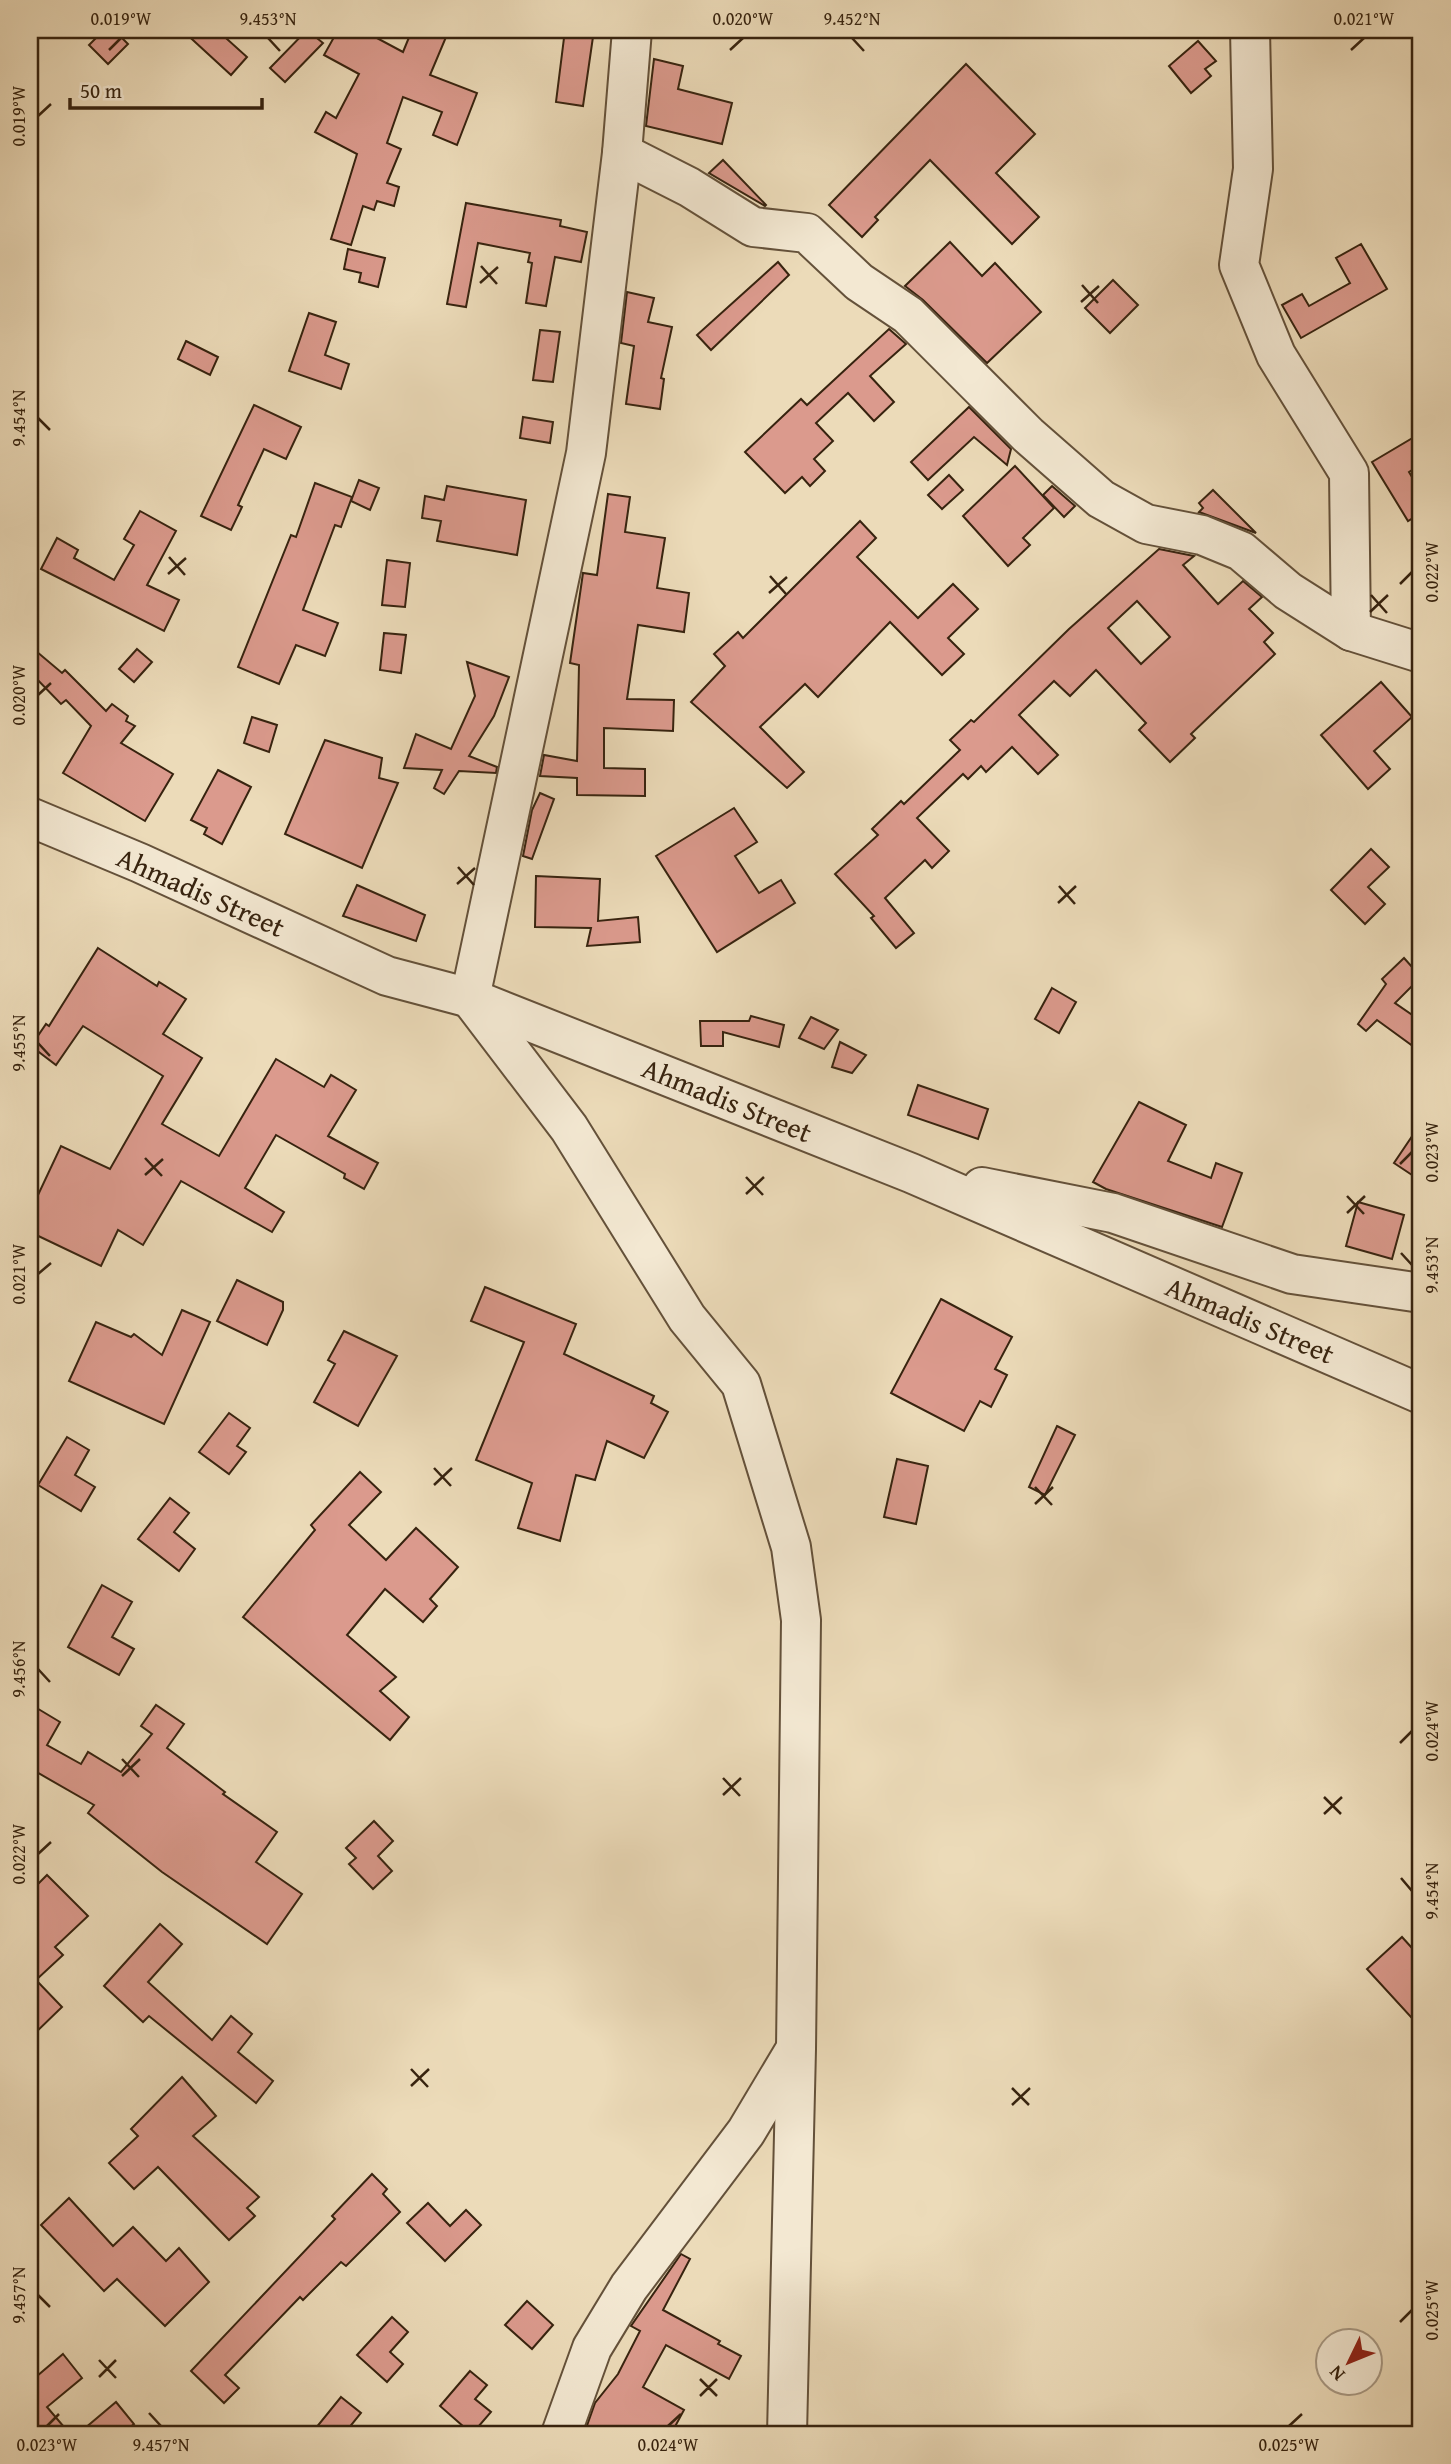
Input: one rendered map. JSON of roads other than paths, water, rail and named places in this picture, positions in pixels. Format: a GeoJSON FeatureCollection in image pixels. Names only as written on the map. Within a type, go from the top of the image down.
{"type":"FeatureCollection","features":[{"type":"Feature","properties":{"kind":"street"},"geometry":{"type":"LineString","coordinates":[[632,30],[622,153],[586,453],[470,999],[569,1128],[687,1318],[741,1384],[791,1547],[801,1620],[796,2049],[787,2434]]}},
{"type":"Feature","properties":{"kind":"street"},"geometry":{"type":"LineString","coordinates":[[1250,30],[1253,169],[1240,265],[1276,355],[1349,473],[1350,631]]}},
{"type":"Feature","properties":{"kind":"street"},"geometry":{"type":"LineString","coordinates":[[622,153],[690,187],[753,227],[807,233],[859,282],[908,315],[1028,435],[1101,499],[1146,524],[1202,535],[1241,551],[1288,591],[1350,631],[1421,653]]}},
{"type":"Feature","properties":{"kind":"street","name":"Ahmadis Street"},"geometry":{"type":"LineString","coordinates":[[30,817],[140,863],[387,976],[470,999],[911,1173],[1421,1394]]}},
{"type":"Feature","properties":{"kind":"street"},"geometry":{"type":"LineString","coordinates":[[911,1173],[1113,1213],[1292,1274],[1421,1293]]}},
{"type":"Feature","properties":{"kind":"street"},"geometry":{"type":"LineString","coordinates":[[561,2434],[592,2348],[629,2287],[746,2132],[796,2049]]}}]}
